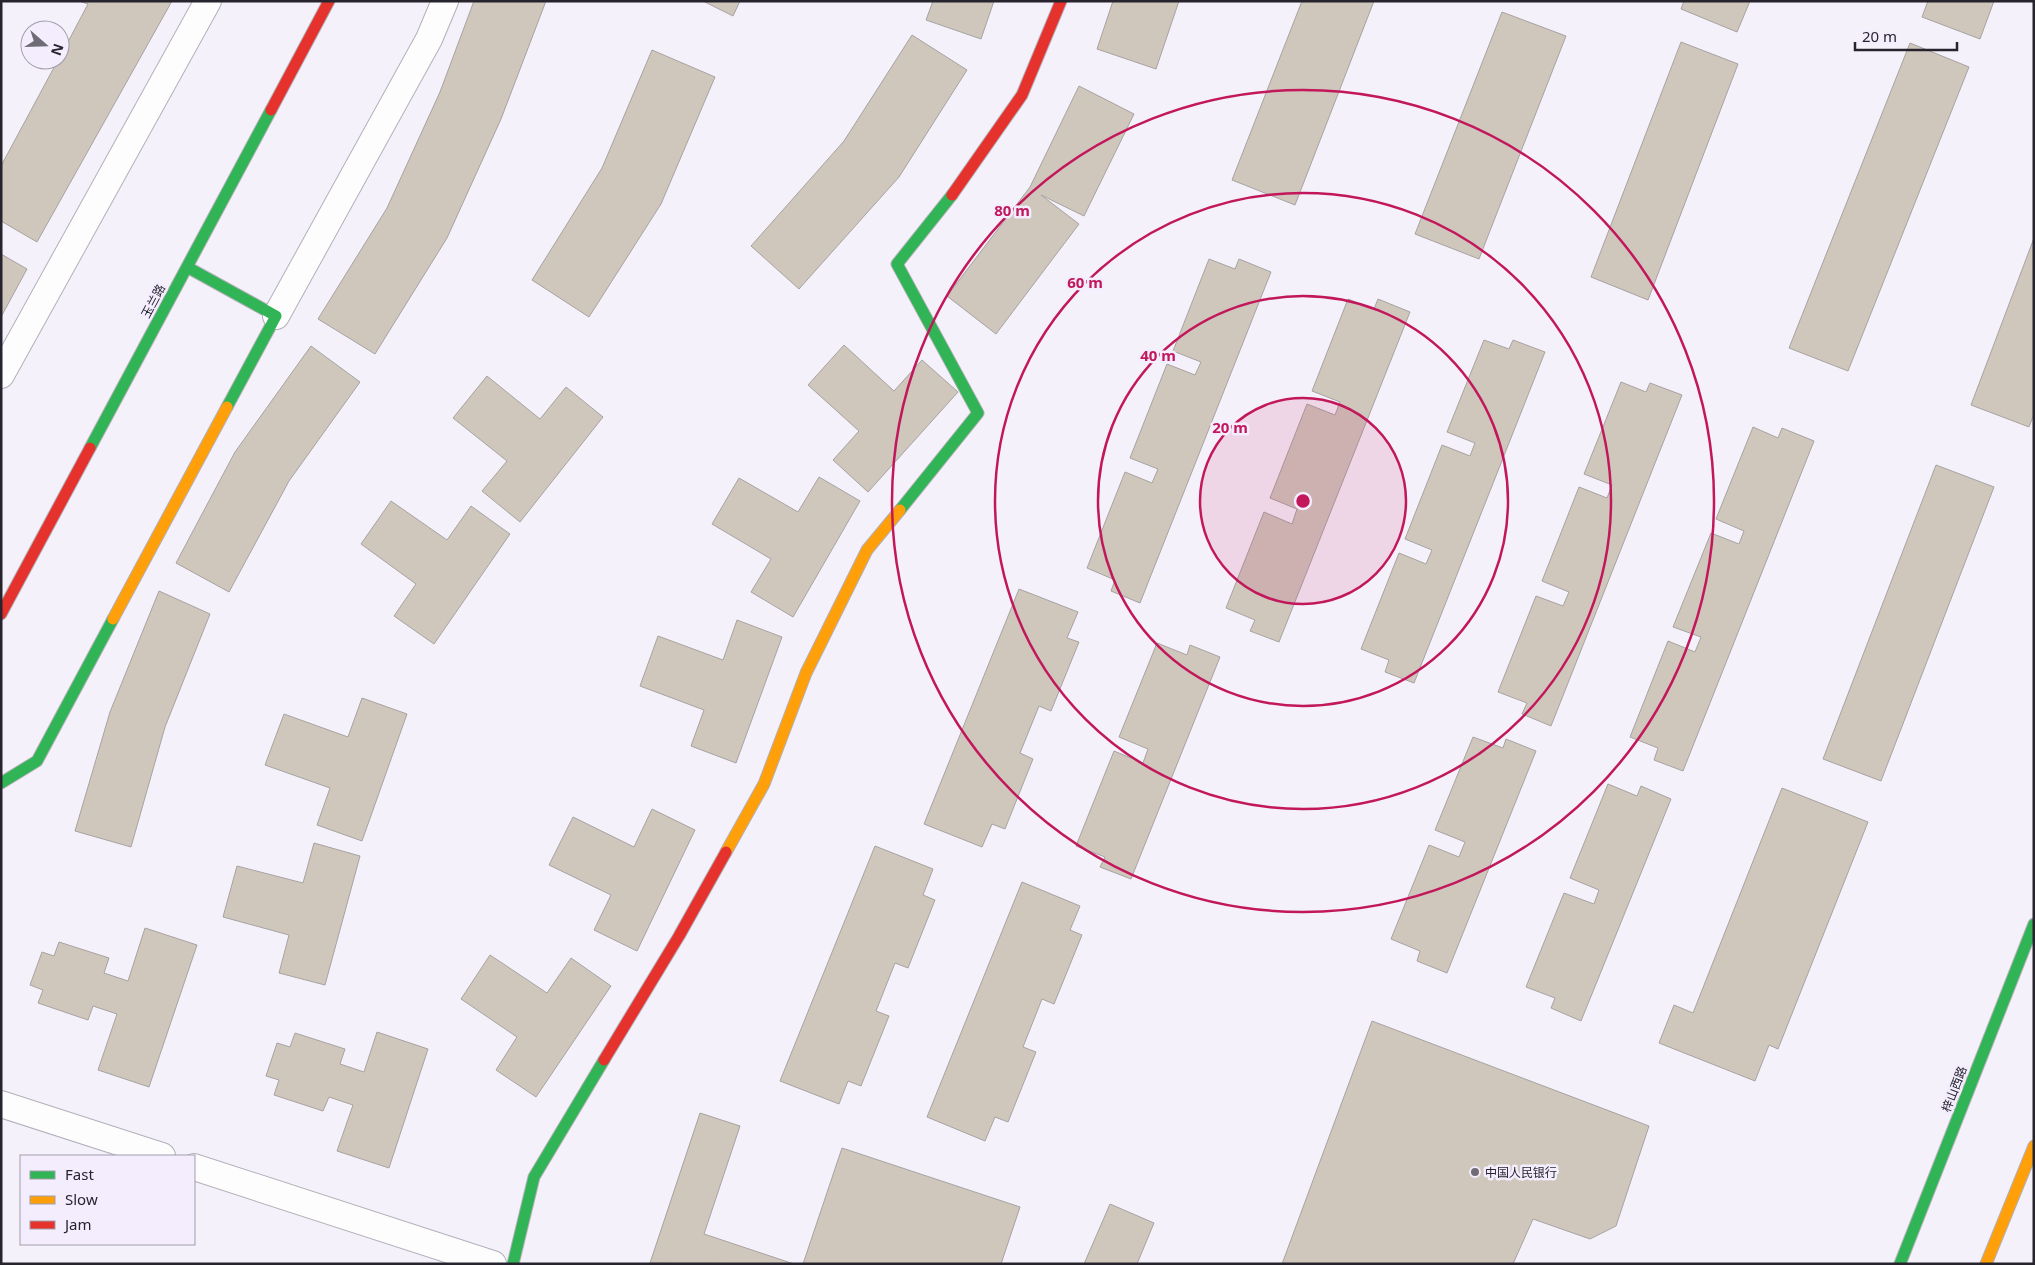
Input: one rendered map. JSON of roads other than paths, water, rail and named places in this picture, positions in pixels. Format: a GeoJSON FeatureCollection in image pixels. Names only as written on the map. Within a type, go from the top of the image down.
{"type":"FeatureCollection","features":[{"type":"Feature","properties":{"kind":"street"},"geometry":{"type":"LineString","coordinates":[[1,375],[208,1]]}},
{"type":"Feature","properties":{"kind":"street","name":"玉兰路"},"geometry":{"type":"LineString","coordinates":[[2,610],[329,1]]}},
{"type":"Feature","properties":{"kind":"street"},"geometry":{"type":"LineString","coordinates":[[1,782],[37,761],[276,316],[429,39],[445,1]]}},
{"type":"Feature","properties":{"kind":"street"},"geometry":{"type":"LineString","coordinates":[[513,1264],[534,1177],[679,936],[764,784],[806,673],[866,550],[978,413],[897,264],[957,188],[1022,95],[1061,1]]}},
{"type":"Feature","properties":{"kind":"street"},"geometry":{"type":"LineString","coordinates":[[187,267],[276,316]]}},
{"type":"Feature","properties":{"kind":"street","name":"梓山西路"},"geometry":{"type":"LineString","coordinates":[[1900,1264],[2034,924]]}},
{"type":"Feature","properties":{"kind":"street"},"geometry":{"type":"LineString","coordinates":[[1,1104],[159,1155]]}},
{"type":"Feature","properties":{"kind":"street"},"geometry":{"type":"LineString","coordinates":[[1986,1264],[2034,1146]]}},
{"type":"Feature","properties":{"kind":"street"},"geometry":{"type":"LineString","coordinates":[[195,1167],[493,1264]]}},
{"type":"Feature","properties":{"kind":"place","name":"中国人民银行"},"geometry":{"type":"Point","coordinates":[1475,1172]}}]}
